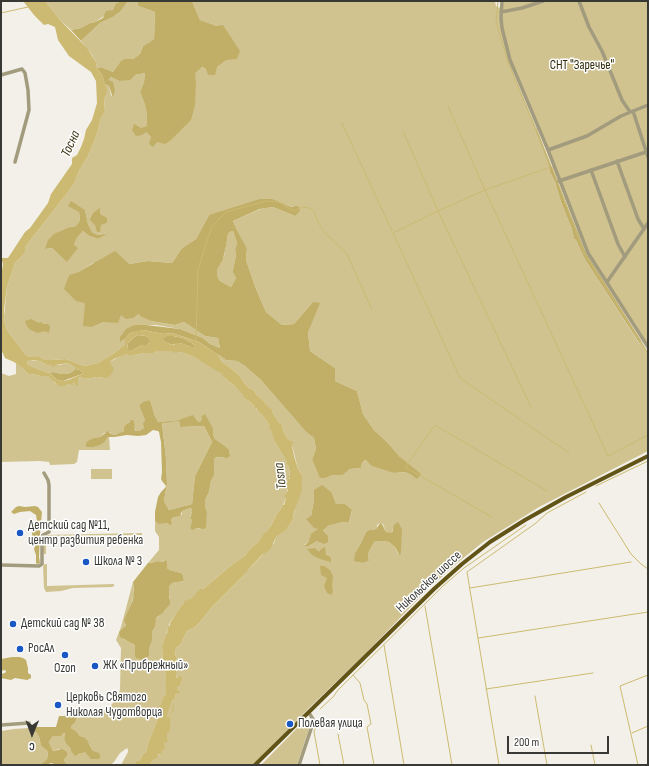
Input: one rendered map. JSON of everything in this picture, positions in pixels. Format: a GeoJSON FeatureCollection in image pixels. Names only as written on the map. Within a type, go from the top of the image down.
{"type":"FeatureCollection","features":[{"type":"Feature","properties":{"kind":"main road","name":"Никольское шоссе"},"geometry":{"type":"LineString","coordinates":[[255,765],[462,564],[484,547],[525,520],[648,456]]}},
{"type":"Feature","properties":{"kind":"street"},"geometry":{"type":"LineString","coordinates":[[502,1],[502,28],[510,60],[548,150],[588,252],[648,347]]}},
{"type":"Feature","properties":{"kind":"street"},"geometry":{"type":"LineString","coordinates":[[501,12],[522,8],[543,1]]}},
{"type":"Feature","properties":{"kind":"street"},"geometry":{"type":"LineString","coordinates":[[579,1],[622,100],[632,112],[648,157]]}},
{"type":"Feature","properties":{"kind":"street"},"geometry":{"type":"LineString","coordinates":[[1,75],[22,69],[25,73],[28,90],[29,110],[15,162]]}},
{"type":"Feature","properties":{"kind":"street"},"geometry":{"type":"LineString","coordinates":[[548,150],[587,136],[620,116],[648,105]]}},
{"type":"Feature","properties":{"kind":"street"},"geometry":{"type":"LineString","coordinates":[[559,181],[646,152]]}},
{"type":"Feature","properties":{"kind":"street"},"geometry":{"type":"LineString","coordinates":[[617,161],[638,219],[644,229]]}},
{"type":"Feature","properties":{"kind":"street"},"geometry":{"type":"LineString","coordinates":[[591,170],[618,244],[625,257]]}},
{"type":"Feature","properties":{"kind":"street"},"geometry":{"type":"LineString","coordinates":[[607,282],[648,223]]}},
{"type":"Feature","properties":{"kind":"street"},"geometry":{"type":"LineString","coordinates":[[1,565],[39,566],[42,564],[42,538],[43,535],[49,532],[49,485],[44,473]]}},
{"type":"Feature","properties":{"kind":"street"},"geometry":{"type":"LineString","coordinates":[[298,765],[313,719],[309,713]]}},
{"type":"Feature","properties":{"kind":"street"},"geometry":{"type":"LineString","coordinates":[[1,725],[29,723]]}},
{"type":"Feature","properties":{"kind":"green space"},"geometry":{"type":"Polygon","coordinates":[[[45,1],[121,1],[115,4],[113,10],[95,22],[81,28],[71,30],[60,20],[45,1]]]}},
{"type":"Feature","properties":{"kind":"green space"},"geometry":{"type":"Polygon","coordinates":[[[128,1],[137,1],[138,6],[155,12],[154,39],[149,44],[143,46],[140,54],[133,59],[120,62],[113,72],[101,67],[97,68],[96,62],[92,55],[81,41],[100,23],[113,17],[121,11],[128,1]]]}},
{"type":"Feature","properties":{"kind":"green space"},"geometry":{"type":"Polygon","coordinates":[[[192,1],[495,1],[496,6],[500,8],[502,33],[513,72],[536,127],[535,130],[574,237],[586,261],[639,343],[640,344],[642,342],[648,352],[648,451],[539,507],[483,542],[429,588],[253,765],[150,765],[162,751],[167,739],[173,707],[168,718],[164,712],[164,709],[167,704],[175,699],[176,693],[180,691],[177,689],[177,685],[180,686],[181,678],[176,677],[176,648],[180,645],[187,631],[195,627],[201,621],[211,608],[274,543],[276,537],[289,526],[293,519],[302,475],[298,469],[291,441],[284,433],[282,425],[272,412],[272,409],[267,407],[265,402],[256,394],[254,390],[249,388],[244,383],[240,376],[222,362],[218,355],[222,356],[226,360],[237,361],[245,366],[261,380],[306,432],[314,438],[316,449],[312,459],[326,478],[332,475],[343,475],[350,469],[361,468],[362,463],[367,460],[394,473],[405,472],[413,476],[400,457],[374,430],[363,414],[357,391],[335,381],[335,368],[310,351],[308,332],[313,302],[294,324],[282,325],[266,312],[246,260],[247,248],[233,221],[261,209],[273,207],[295,216],[295,206],[291,207],[286,205],[209,215],[196,239],[182,248],[172,263],[148,261],[129,264],[93,263],[68,276],[85,303],[92,327],[121,315],[138,314],[151,321],[175,325],[184,322],[205,336],[218,338],[220,348],[210,344],[203,338],[180,329],[156,325],[134,325],[120,342],[125,339],[125,344],[113,354],[98,363],[84,366],[66,359],[46,360],[40,357],[29,357],[25,354],[7,330],[4,317],[7,287],[15,263],[22,256],[25,247],[75,182],[79,171],[88,156],[97,134],[101,118],[105,111],[105,84],[109,86],[113,97],[115,91],[107,80],[111,77],[119,81],[145,73],[144,82],[140,92],[147,114],[147,127],[132,130],[146,132],[151,137],[196,82],[194,73],[201,67],[206,69],[217,67],[227,60],[237,58],[217,26],[200,20],[192,1]],[[76,205],[80,220],[76,226],[70,227],[46,249],[52,248],[67,261],[77,238],[83,231],[89,236],[98,239],[108,233],[98,235],[92,232],[88,224],[85,210],[76,205]],[[314,490],[311,516],[318,529],[304,545],[309,546],[317,541],[328,526],[349,522],[352,511],[345,504],[336,504],[332,493],[314,490]],[[380,523],[377,525],[377,528],[374,530],[369,530],[366,532],[355,553],[357,562],[363,563],[369,561],[369,551],[375,541],[389,542],[395,547],[399,556],[392,528],[392,533],[389,533],[386,532],[383,524],[380,523]]]}},
{"type":"Feature","properties":{"kind":"green space","name":"СНТ \"Заречье\""},"geometry":{"type":"Polygon","coordinates":[[[502,1],[648,1],[648,347],[588,253],[510,60],[502,28],[502,1]]]}},
{"type":"Feature","properties":{"kind":"green space"},"geometry":{"type":"Polygon","coordinates":[[[233,231],[237,243],[233,270],[236,278],[231,287],[220,281],[217,276],[217,270],[224,256],[228,234],[233,231]]]}},
{"type":"Feature","properties":{"kind":"green space"},"geometry":{"type":"Polygon","coordinates":[[[157,351],[184,353],[206,363],[223,375],[241,392],[243,397],[246,398],[245,399],[255,407],[268,423],[275,438],[275,442],[287,462],[290,472],[286,498],[271,526],[246,555],[184,603],[170,622],[162,646],[163,664],[166,676],[166,694],[163,697],[159,716],[146,752],[140,760],[136,761],[134,765],[121,765],[128,752],[127,748],[120,753],[110,765],[67,765],[64,760],[67,756],[59,749],[53,751],[49,742],[53,736],[58,736],[65,733],[64,739],[71,751],[80,753],[93,751],[84,737],[80,736],[71,728],[72,725],[75,723],[77,718],[89,709],[107,710],[118,697],[120,689],[121,648],[116,640],[133,582],[134,594],[127,615],[123,639],[134,645],[136,648],[135,655],[149,655],[152,632],[155,627],[156,618],[165,611],[168,606],[170,598],[169,587],[172,583],[184,581],[183,575],[167,568],[164,560],[163,562],[157,561],[148,563],[159,550],[159,537],[155,531],[155,521],[168,524],[172,518],[177,517],[182,514],[182,511],[190,508],[192,509],[190,517],[192,520],[190,528],[200,529],[206,522],[207,512],[205,500],[214,476],[214,459],[215,457],[224,458],[230,453],[225,446],[215,439],[213,428],[205,415],[201,419],[201,422],[181,419],[158,422],[150,400],[139,406],[145,420],[144,428],[140,432],[136,431],[130,422],[125,425],[123,433],[115,435],[111,434],[110,432],[104,433],[100,437],[90,440],[94,447],[105,442],[109,437],[110,450],[79,450],[77,462],[74,464],[50,465],[49,462],[40,461],[1,462],[1,373],[9,376],[16,374],[16,364],[18,364],[24,368],[23,369],[28,374],[48,376],[52,378],[55,383],[65,386],[75,381],[78,387],[78,377],[84,379],[98,377],[104,378],[110,362],[122,355],[154,353],[157,351]]]}},
{"type":"Feature","properties":{"kind":"green space"},"geometry":{"type":"Polygon","coordinates":[[[29,359],[33,361],[40,361],[47,365],[68,363],[75,369],[68,374],[53,372],[49,373],[28,365],[27,362],[29,359]]]}},
{"type":"Feature","properties":{"kind":"green space"},"geometry":{"type":"Polygon","coordinates":[[[179,421],[180,427],[204,426],[212,442],[195,476],[192,504],[169,510],[164,501],[167,484],[162,422],[179,421]]]}},
{"type":"Feature","properties":{"kind":"green space"},"geometry":{"type":"Polygon","coordinates":[[[91,469],[112,469],[112,479],[91,479],[91,469]]]}},
{"type":"Feature","properties":{"kind":"green space"},"geometry":{"type":"Polygon","coordinates":[[[142,533],[142,535],[46,536],[46,554],[43,552],[43,537],[47,535],[142,533]]]}},
{"type":"Feature","properties":{"kind":"green space"},"geometry":{"type":"Polygon","coordinates":[[[47,564],[47,586],[114,584],[114,586],[73,588],[61,591],[46,592],[44,588],[43,566],[47,564]]]}},
{"type":"Feature","properties":{"kind":"green space"},"geometry":{"type":"Polygon","coordinates":[[[305,720],[309,720],[310,726],[297,765],[261,765],[305,720]]]}},
{"type":"Feature","properties":{"kind":"green space"},"geometry":{"type":"Polygon","coordinates":[[[29,728],[30,731],[36,732],[39,737],[40,742],[48,753],[47,759],[40,765],[1,765],[1,731],[29,728]]]}},
{"type":"Feature","properties":{"kind":"shaded area"},"geometry":{"type":"Polygon","coordinates":[[[23,1],[45,1],[60,20],[87,48],[96,62],[107,91],[104,100],[105,111],[101,118],[97,134],[75,182],[25,247],[25,251],[22,256],[15,263],[7,287],[4,310],[7,330],[25,354],[29,357],[40,357],[46,360],[66,359],[84,366],[98,363],[113,354],[125,344],[125,339],[130,333],[137,331],[144,330],[163,334],[172,333],[199,342],[218,355],[222,362],[240,376],[244,383],[249,388],[254,390],[267,406],[272,409],[272,412],[282,425],[287,438],[293,441],[292,446],[294,456],[298,469],[302,475],[302,490],[293,519],[287,529],[276,537],[270,550],[262,555],[211,608],[201,621],[195,627],[187,631],[180,645],[176,648],[176,677],[182,677],[180,686],[177,686],[180,693],[176,693],[175,699],[167,704],[164,709],[164,712],[167,710],[168,718],[173,704],[174,705],[170,718],[170,731],[167,733],[168,741],[164,744],[165,748],[161,754],[158,754],[158,757],[153,760],[150,765],[134,765],[136,761],[140,760],[146,752],[159,716],[156,711],[161,705],[163,697],[166,694],[166,676],[163,664],[162,646],[168,627],[185,600],[187,601],[190,598],[191,599],[200,589],[203,589],[246,555],[271,526],[282,505],[284,505],[286,498],[284,496],[288,490],[286,487],[288,479],[290,479],[288,476],[290,475],[290,472],[288,465],[286,464],[287,462],[275,442],[271,430],[269,429],[268,423],[256,408],[254,408],[255,407],[249,401],[243,397],[234,385],[222,376],[223,375],[196,358],[184,353],[157,351],[154,353],[134,355],[126,354],[110,362],[114,370],[109,377],[84,379],[78,377],[78,387],[74,382],[73,385],[69,384],[59,386],[48,376],[28,374],[23,368],[5,358],[1,349],[1,277],[3,264],[1,258],[8,258],[25,232],[30,228],[48,203],[51,194],[72,164],[72,158],[77,155],[81,147],[97,103],[96,81],[91,72],[69,56],[58,40],[55,27],[48,24],[44,25],[23,1]],[[138,335],[128,343],[127,350],[133,350],[149,343],[149,338],[146,336],[138,335]],[[168,336],[163,338],[163,340],[172,345],[175,343],[180,343],[194,347],[192,343],[183,338],[168,336]],[[29,360],[27,362],[28,365],[49,373],[57,380],[68,380],[83,373],[68,363],[53,367],[40,361],[29,360]]]}},
{"type":"Feature","properties":{"kind":"shaded area"},"geometry":{"type":"Polygon","coordinates":[[[121,1],[128,1],[121,11],[113,17],[100,23],[81,41],[71,30],[81,28],[103,18],[106,11],[113,10],[115,4],[121,1]]]}},
{"type":"Feature","properties":{"kind":"shaded area"},"geometry":{"type":"Polygon","coordinates":[[[137,1],[192,1],[200,20],[217,26],[223,25],[240,51],[237,59],[227,60],[217,67],[215,75],[208,75],[206,69],[202,67],[195,73],[195,105],[191,120],[171,140],[165,144],[157,142],[153,147],[149,144],[151,137],[146,132],[142,135],[136,136],[132,130],[134,124],[141,128],[147,126],[147,114],[140,92],[144,82],[145,73],[135,75],[130,80],[119,81],[111,77],[108,80],[113,82],[115,91],[113,98],[109,86],[105,84],[102,75],[97,68],[101,67],[113,72],[120,62],[124,59],[133,59],[140,54],[143,46],[154,39],[155,12],[138,6],[137,1]]]}},
{"type":"Feature","properties":{"kind":"shaded area"},"geometry":{"type":"Polygon","coordinates":[[[536,127],[586,253],[642,342],[640,344],[586,261],[574,238],[535,130],[536,127]]]}},
{"type":"Feature","properties":{"kind":"shaded area"},"geometry":{"type":"Polygon","coordinates":[[[260,199],[272,199],[291,207],[298,206],[300,209],[295,216],[273,207],[260,209],[233,221],[247,248],[246,260],[266,312],[282,325],[294,324],[313,302],[320,303],[308,332],[310,351],[335,368],[335,381],[357,391],[363,414],[374,430],[400,457],[421,474],[417,479],[405,472],[394,473],[372,466],[366,460],[362,463],[361,468],[350,469],[343,475],[332,475],[326,478],[320,478],[312,459],[316,449],[314,438],[306,432],[261,380],[245,366],[237,361],[226,360],[199,342],[172,333],[163,334],[144,330],[130,333],[120,342],[120,337],[126,329],[134,325],[146,325],[180,329],[203,338],[210,344],[220,348],[218,338],[205,336],[184,322],[175,325],[151,321],[138,314],[133,318],[126,319],[121,315],[118,323],[104,322],[92,327],[83,326],[85,303],[76,301],[64,289],[69,275],[78,272],[115,251],[129,264],[148,261],[172,263],[182,248],[196,239],[209,215],[260,199]],[[233,231],[230,232],[228,234],[223,259],[217,270],[217,276],[220,281],[231,287],[236,278],[233,270],[237,243],[233,231]]]}},
{"type":"Feature","properties":{"kind":"shaded area"},"geometry":{"type":"Polygon","coordinates":[[[71,201],[85,210],[88,224],[92,232],[98,235],[109,233],[98,239],[89,236],[83,231],[77,238],[74,245],[78,248],[67,262],[52,248],[45,249],[48,240],[54,234],[76,226],[80,220],[79,212],[68,206],[71,201]]]}},
{"type":"Feature","properties":{"kind":"shaded area"},"geometry":{"type":"Polygon","coordinates":[[[100,208],[100,214],[107,218],[107,223],[101,225],[100,232],[97,232],[95,225],[90,220],[93,213],[100,208]]]}},
{"type":"Feature","properties":{"kind":"shaded area"},"geometry":{"type":"Polygon","coordinates":[[[31,319],[39,323],[41,322],[43,324],[48,324],[50,326],[49,333],[45,331],[37,333],[29,329],[25,321],[31,319]]]}},
{"type":"Feature","properties":{"kind":"shaded area"},"geometry":{"type":"Polygon","coordinates":[[[138,335],[149,338],[149,343],[133,350],[127,350],[128,343],[138,335]]]}},
{"type":"Feature","properties":{"kind":"shaded area"},"geometry":{"type":"Polygon","coordinates":[[[168,335],[183,338],[192,343],[194,348],[180,343],[172,345],[165,342],[163,338],[168,335]]]}},
{"type":"Feature","properties":{"kind":"shaded area"},"geometry":{"type":"Polygon","coordinates":[[[75,369],[80,370],[83,373],[63,381],[57,380],[49,373],[53,372],[68,374],[75,369]]]}},
{"type":"Feature","properties":{"kind":"shaded area"},"geometry":{"type":"Polygon","coordinates":[[[150,400],[158,422],[178,420],[193,415],[199,422],[205,414],[213,428],[215,439],[229,450],[230,456],[227,458],[216,457],[214,459],[214,476],[205,500],[207,512],[206,528],[197,528],[192,530],[190,528],[192,509],[190,508],[182,511],[180,516],[172,518],[171,525],[166,523],[158,524],[155,521],[158,497],[166,486],[161,479],[161,442],[158,431],[153,430],[146,435],[138,436],[127,435],[109,437],[100,445],[86,447],[86,443],[88,441],[93,438],[100,437],[108,431],[115,435],[123,432],[125,425],[131,420],[134,422],[136,431],[140,431],[144,428],[143,423],[145,420],[139,406],[143,402],[150,400]],[[179,421],[162,423],[167,484],[164,501],[169,510],[192,504],[195,476],[212,442],[204,426],[180,427],[179,421]]]}},
{"type":"Feature","properties":{"kind":"shaded area"},"geometry":{"type":"Polygon","coordinates":[[[322,485],[332,493],[336,504],[345,504],[352,510],[349,522],[328,526],[323,531],[328,536],[328,542],[324,544],[317,541],[309,546],[304,546],[309,541],[311,534],[318,529],[314,528],[306,519],[311,516],[314,490],[322,485]]]}},
{"type":"Feature","properties":{"kind":"shaded area"},"geometry":{"type":"Polygon","coordinates":[[[19,506],[35,506],[42,512],[39,557],[40,563],[36,563],[34,549],[36,543],[35,540],[33,543],[31,541],[33,528],[37,521],[36,515],[30,511],[14,514],[11,512],[19,506]]]}},
{"type":"Feature","properties":{"kind":"shaded area"},"geometry":{"type":"Polygon","coordinates":[[[398,522],[402,529],[400,556],[395,547],[389,542],[375,541],[369,551],[369,561],[363,563],[354,561],[355,553],[366,532],[369,530],[374,530],[380,523],[386,532],[392,533],[394,525],[398,522]]]}},
{"type":"Feature","properties":{"kind":"shaded area"},"geometry":{"type":"Polygon","coordinates":[[[325,547],[326,555],[330,557],[331,562],[312,555],[307,549],[315,548],[319,552],[325,547]]]}},
{"type":"Feature","properties":{"kind":"shaded area"},"geometry":{"type":"Polygon","coordinates":[[[165,560],[167,562],[167,568],[181,573],[184,581],[172,583],[169,587],[170,604],[163,613],[156,618],[155,627],[152,632],[149,655],[146,660],[143,660],[136,658],[135,646],[120,637],[119,632],[126,626],[124,620],[133,600],[133,582],[148,563],[157,561],[163,562],[165,560]]]}},
{"type":"Feature","properties":{"kind":"shaded area"},"geometry":{"type":"Polygon","coordinates":[[[320,566],[324,566],[330,570],[333,576],[332,595],[327,593],[324,586],[327,578],[321,575],[320,566]]]}},
{"type":"Feature","properties":{"kind":"shaded area"},"geometry":{"type":"Polygon","coordinates":[[[19,657],[26,660],[28,673],[31,675],[31,678],[27,680],[15,678],[11,680],[1,678],[1,674],[5,673],[6,671],[1,671],[1,659],[19,657]]]}},
{"type":"Feature","properties":{"kind":"shaded area"},"geometry":{"type":"Polygon","coordinates":[[[74,711],[77,718],[71,728],[87,740],[93,751],[99,753],[100,758],[91,759],[85,752],[75,756],[66,744],[64,739],[65,733],[63,733],[61,736],[53,736],[49,742],[53,751],[62,749],[67,752],[67,756],[64,760],[67,765],[57,765],[51,763],[47,765],[40,765],[47,759],[48,753],[41,745],[36,732],[30,731],[29,728],[56,727],[59,716],[64,716],[74,711]]]}},
{"type":"Feature","properties":{"kind":"waterway"},"geometry":{"type":"LineString","coordinates":[[498,1],[496,22],[508,62],[551,167],[485,190],[393,233],[460,378],[569,453]]}},
{"type":"Feature","properties":{"kind":"waterway"},"geometry":{"type":"LineString","coordinates":[[1,13],[28,7]]}},
{"type":"Feature","properties":{"kind":"waterway"},"geometry":{"type":"LineString","coordinates":[[448,106],[485,190],[608,456],[648,435]]}},
{"type":"Feature","properties":{"kind":"waterway"},"geometry":{"type":"LineString","coordinates":[[342,123],[392,231]]}},
{"type":"Feature","properties":{"kind":"waterway"},"geometry":{"type":"LineString","coordinates":[[403,131],[438,211],[531,407]]}},
{"type":"Feature","properties":{"kind":"waterway"},"geometry":{"type":"LineString","coordinates":[[552,167],[584,253],[648,354]]}},
{"type":"Feature","properties":{"kind":"waterway"},"geometry":{"type":"LineString","coordinates":[[196,342],[198,269],[212,226],[226,212],[267,201],[278,202],[294,211],[302,207],[309,208],[314,211],[318,222],[325,233],[347,254],[372,310]]}},
{"type":"Feature","properties":{"kind":"waterway"},"geometry":{"type":"LineString","coordinates":[[492,517],[405,467],[435,425],[547,491]]}},
{"type":"Feature","properties":{"kind":"waterway"},"geometry":{"type":"LineString","coordinates":[[596,486],[648,461]]}},
{"type":"Feature","properties":{"kind":"waterway"},"geometry":{"type":"LineString","coordinates":[[499,765],[467,572],[536,523],[547,513],[586,492]]}},
{"type":"Feature","properties":{"kind":"waterway"},"geometry":{"type":"LineString","coordinates":[[599,503],[631,554],[648,569]]}},
{"type":"Feature","properties":{"kind":"waterway"},"geometry":{"type":"LineString","coordinates":[[320,709],[443,586],[464,568],[526,525]]}},
{"type":"Feature","properties":{"kind":"waterway"},"geometry":{"type":"LineString","coordinates":[[470,588],[631,562]]}},
{"type":"Feature","properties":{"kind":"waterway"},"geometry":{"type":"LineString","coordinates":[[425,606],[452,765]]}},
{"type":"Feature","properties":{"kind":"waterway"},"geometry":{"type":"LineString","coordinates":[[478,638],[648,612]]}},
{"type":"Feature","properties":{"kind":"waterway"},"geometry":{"type":"LineString","coordinates":[[384,645],[404,765]]}},
{"type":"Feature","properties":{"kind":"waterway"},"geometry":{"type":"LineString","coordinates":[[486,689],[593,673]]}},
{"type":"Feature","properties":{"kind":"waterway"},"geometry":{"type":"LineString","coordinates":[[353,675],[360,683],[364,700],[367,704],[371,724],[367,727],[374,765]]}},
{"type":"Feature","properties":{"kind":"waterway"},"geometry":{"type":"LineString","coordinates":[[638,765],[620,686],[648,675]]}},
{"type":"Feature","properties":{"kind":"waterway","name":"Tosna"},"geometry":{"type":"LineString","coordinates":[[163,718],[170,696]]}},
{"type":"Feature","properties":{"kind":"waterway"},"geometry":{"type":"LineString","coordinates":[[535,696],[547,765]]}},
{"type":"Feature","properties":{"kind":"waterway"},"geometry":{"type":"LineString","coordinates":[[318,721],[314,732],[320,765]]}},
{"type":"Feature","properties":{"kind":"waterway"},"geometry":{"type":"LineString","coordinates":[[632,733],[648,726]]}},
{"type":"Feature","properties":{"kind":"waterway"},"geometry":{"type":"LineString","coordinates":[[338,734],[344,765]]}},
{"type":"Feature","properties":{"kind":"waterway"},"geometry":{"type":"LineString","coordinates":[[591,745],[595,765]]}},
{"type":"Feature","properties":{"kind":"place","name":"Детский сад №11, центр развития ребенка"},"geometry":{"type":"Point","coordinates":[20,533]}},
{"type":"Feature","properties":{"kind":"place","name":"Школа № 3"},"geometry":{"type":"Point","coordinates":[86,562]}},
{"type":"Feature","properties":{"kind":"place","name":"Детский сад № 38"},"geometry":{"type":"Point","coordinates":[13,624]}},
{"type":"Feature","properties":{"kind":"place","name":"РосАл"},"geometry":{"type":"Point","coordinates":[20,649]}},
{"type":"Feature","properties":{"kind":"place","name":"Ozon"},"geometry":{"type":"Point","coordinates":[65,655]}},
{"type":"Feature","properties":{"kind":"place","name":"ЖК «Прибрежный»"},"geometry":{"type":"Point","coordinates":[95,666]}},
{"type":"Feature","properties":{"kind":"place","name":"Церковь Святого Николая Чудотворца"},"geometry":{"type":"Point","coordinates":[58,705]}},
{"type":"Feature","properties":{"kind":"place","name":"Полевая улица"},"geometry":{"type":"Point","coordinates":[290,724]}},
{"type":"Feature","properties":{"kind":"water label","name":"Тосна"},"geometry":{"type":"Point","coordinates":[71,144]}}]}
